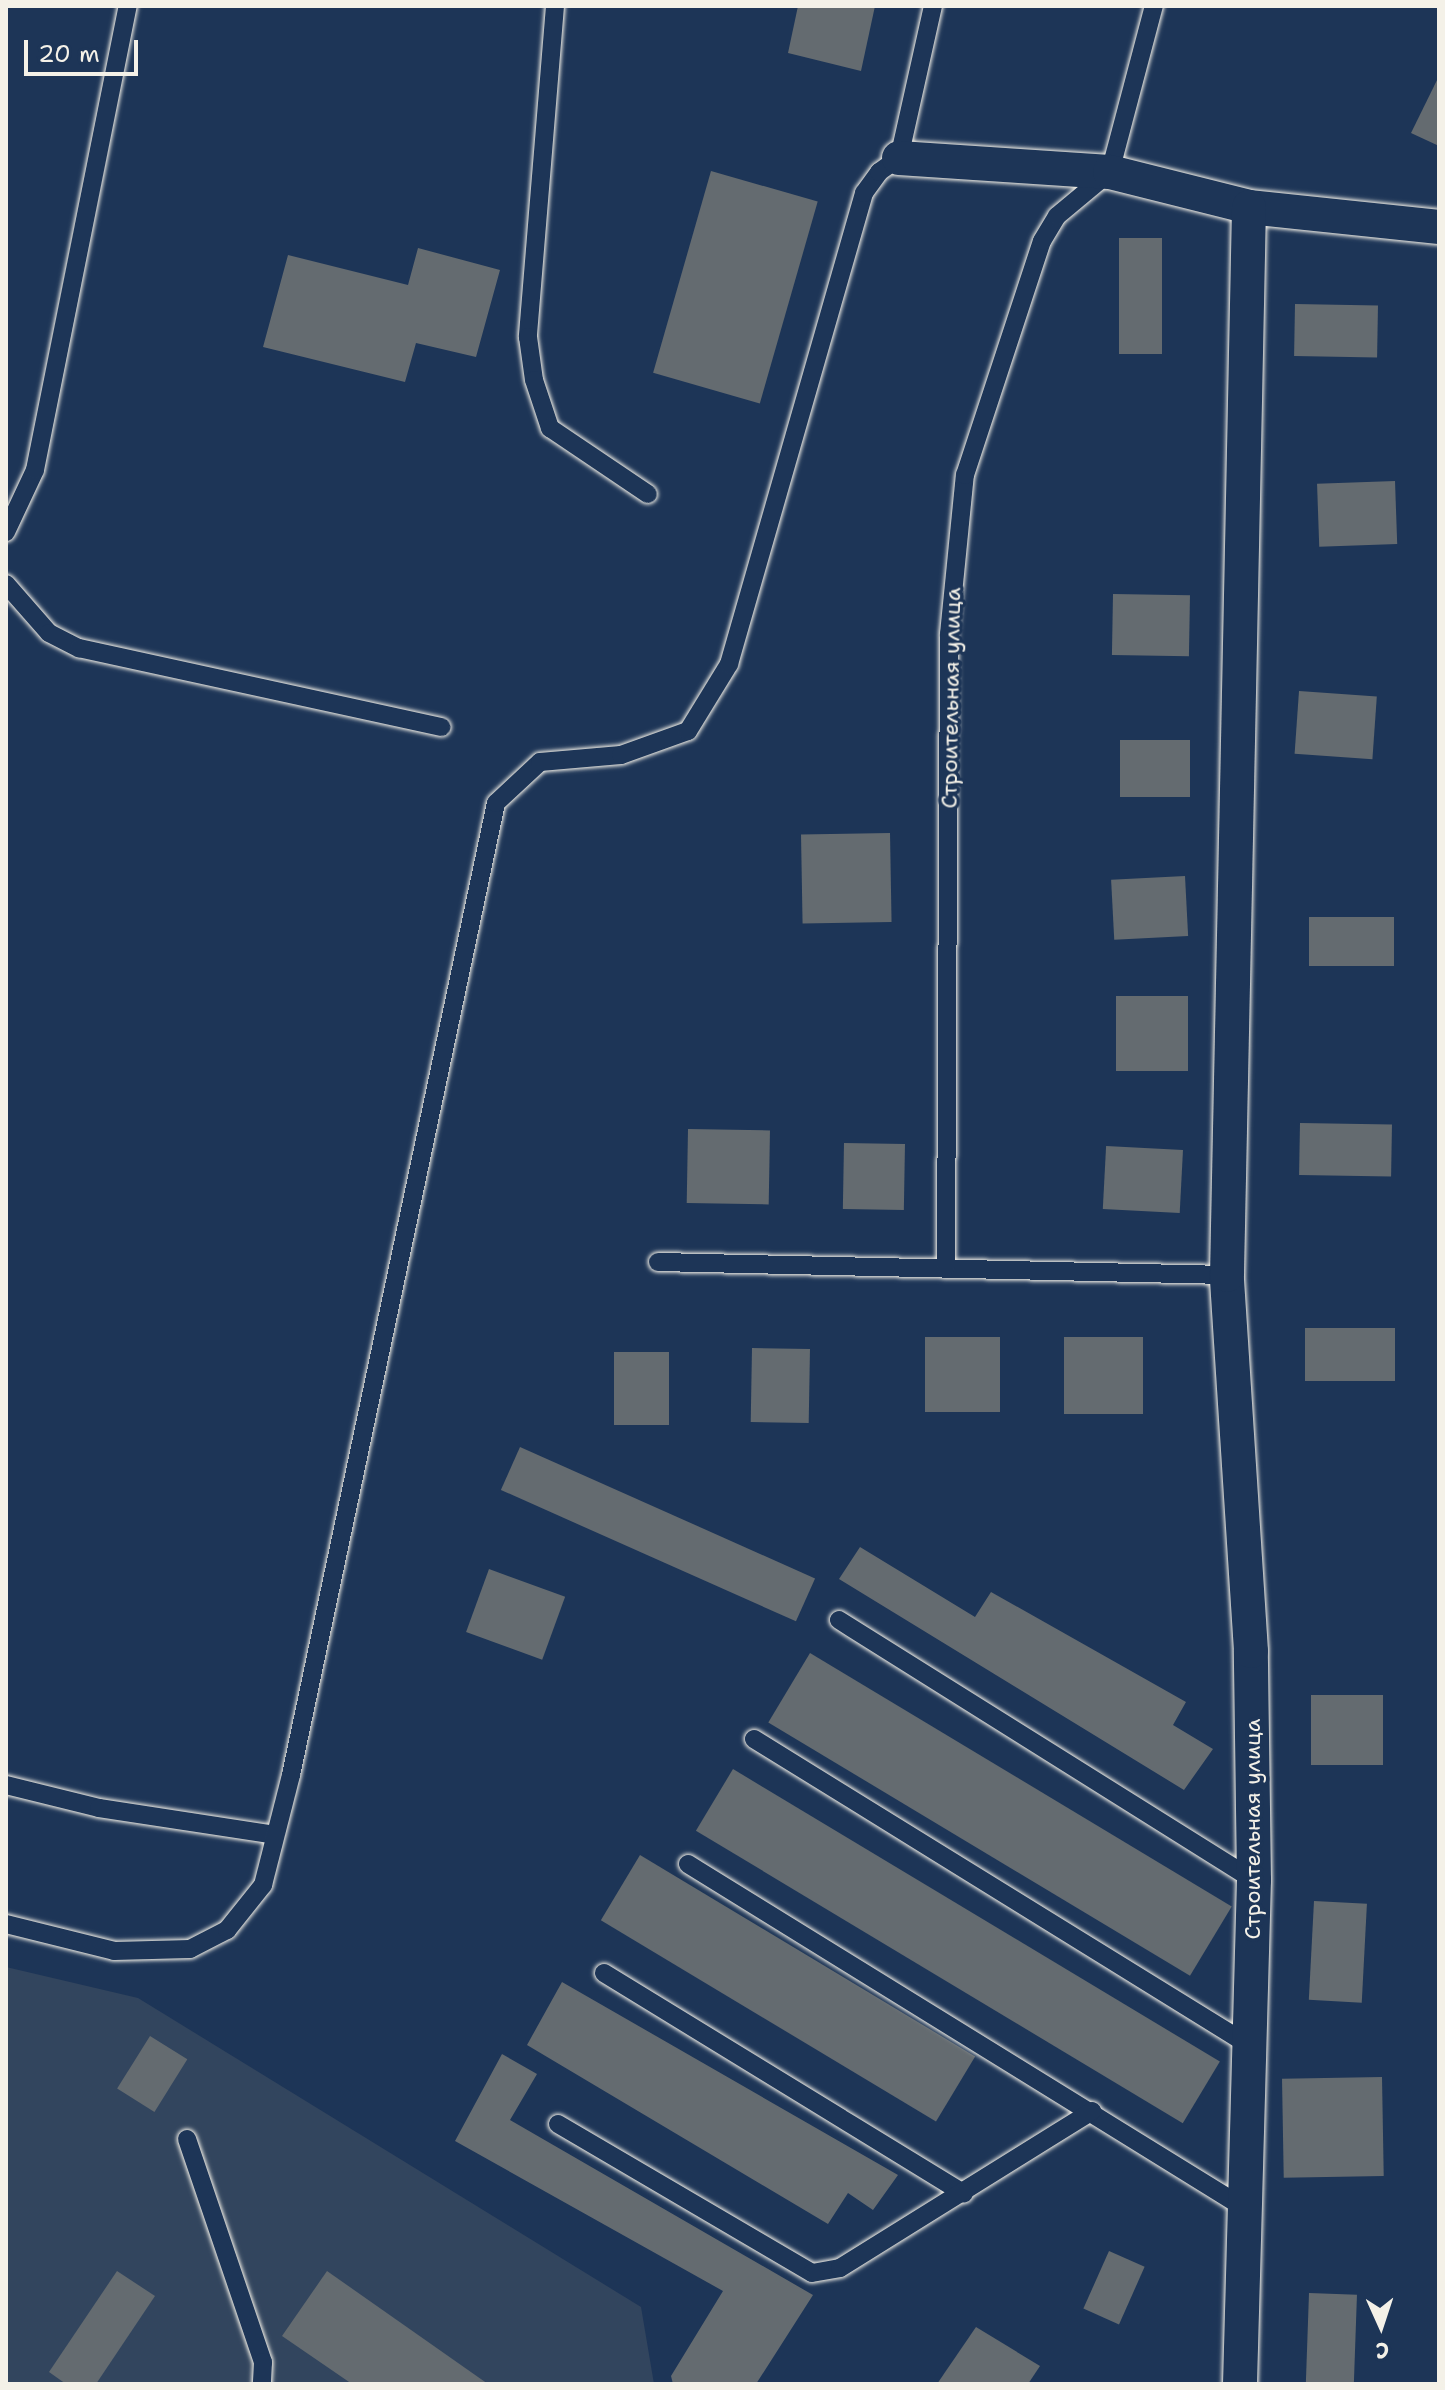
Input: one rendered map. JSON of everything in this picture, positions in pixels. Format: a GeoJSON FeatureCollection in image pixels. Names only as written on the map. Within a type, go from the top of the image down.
{"type":"FeatureCollection","features":[{"type":"Feature","properties":{"kind":"street"},"geometry":{"type":"LineString","coordinates":[[899,158],[1110,172],[1249,207],[1439,227]]}},
{"type":"Feature","properties":{"kind":"street","name":"Строительная улица"},"geometry":{"type":"LineString","coordinates":[[1240,2384],[1252,2047],[1254,1880],[1251,1651],[1227,1275],[1249,207]]}},
{"type":"Feature","properties":{"kind":"lane"},"geometry":{"type":"LineString","coordinates":[[6,532],[35,470],[128,6]]}},
{"type":"Feature","properties":{"kind":"lane"},"geometry":{"type":"LineString","coordinates":[[555,6],[528,337],[534,380],[550,428],[648,494]]}},
{"type":"Feature","properties":{"kind":"lane"},"geometry":{"type":"LineString","coordinates":[[6,1924],[114,1951],[190,1949],[227,1930],[263,1885],[496,803],[540,762],[621,755],[688,731],[729,664],[864,193],[879,172],[899,158],[933,6]]}},
{"type":"Feature","properties":{"kind":"lane"},"geometry":{"type":"LineString","coordinates":[[1110,172],[1154,6]]}},
{"type":"Feature","properties":{"kind":"lane","name":"Строительная улица"},"geometry":{"type":"LineString","coordinates":[[946,1267],[949,634],[965,475],[1042,241],[1057,216],[1110,172]]}},
{"type":"Feature","properties":{"kind":"lane"},"geometry":{"type":"LineString","coordinates":[[6,584],[49,633],[79,648],[442,727]]}},
{"type":"Feature","properties":{"kind":"lane"},"geometry":{"type":"LineString","coordinates":[[658,1262],[1227,1275]]}},
{"type":"Feature","properties":{"kind":"lane"},"geometry":{"type":"LineString","coordinates":[[839,1620],[1254,1880]]}},
{"type":"Feature","properties":{"kind":"lane"},"geometry":{"type":"LineString","coordinates":[[754,1739],[1252,2047]]}},
{"type":"Feature","properties":{"kind":"lane"},"geometry":{"type":"LineString","coordinates":[[6,1785],[99,1808],[275,1835]]}},
{"type":"Feature","properties":{"kind":"lane"},"geometry":{"type":"LineString","coordinates":[[688,1864],[1246,2209]]}},
{"type":"Feature","properties":{"kind":"lane"},"geometry":{"type":"LineString","coordinates":[[604,1973],[964,2194]]}},
{"type":"Feature","properties":{"kind":"lane"},"geometry":{"type":"LineString","coordinates":[[558,2124],[812,2273],[840,2268],[964,2194],[1092,2111]]}},
{"type":"Feature","properties":{"kind":"lane"},"geometry":{"type":"LineString","coordinates":[[187,2139],[263,2362],[262,2384]]}},
{"type":"Feature","properties":{"kind":"shaded area"},"geometry":{"type":"Polygon","coordinates":[[[6,1967],[138,1998],[641,2307],[654,2384],[6,2384],[6,1967]]]}},
{"type":"Feature","properties":{"kind":"building"},"geometry":{"type":"Polygon","coordinates":[[[798,6],[875,6],[861,71],[788,53],[798,6]]]}},
{"type":"Feature","properties":{"kind":"building"},"geometry":{"type":"Polygon","coordinates":[[[1439,76],[1439,146],[1411,133],[1439,76]]]}},
{"type":"Feature","properties":{"kind":"building"},"geometry":{"type":"Polygon","coordinates":[[[711,171],[818,202],[760,403],[653,373],[711,171]]]}},
{"type":"Feature","properties":{"kind":"building"},"geometry":{"type":"Polygon","coordinates":[[[1119,238],[1162,238],[1162,354],[1119,354],[1119,238]]]}},
{"type":"Feature","properties":{"kind":"building"},"geometry":{"type":"Polygon","coordinates":[[[418,248],[500,270],[476,357],[416,343],[405,382],[263,347],[288,255],[408,285],[418,248]]]}},
{"type":"Feature","properties":{"kind":"building"},"geometry":{"type":"Polygon","coordinates":[[[1295,304],[1378,305],[1377,357],[1294,356],[1295,304]]]}},
{"type":"Feature","properties":{"kind":"building"},"geometry":{"type":"Polygon","coordinates":[[[1395,481],[1397,544],[1319,547],[1317,484],[1395,481]]]}},
{"type":"Feature","properties":{"kind":"building"},"geometry":{"type":"Polygon","coordinates":[[[1113,594],[1190,595],[1189,656],[1112,655],[1113,594]]]}},
{"type":"Feature","properties":{"kind":"building"},"geometry":{"type":"Polygon","coordinates":[[[1299,691],[1377,696],[1372,759],[1295,754],[1299,691]]]}},
{"type":"Feature","properties":{"kind":"building"},"geometry":{"type":"Polygon","coordinates":[[[1120,740],[1190,740],[1190,797],[1120,797],[1120,740]]]}},
{"type":"Feature","properties":{"kind":"building"},"geometry":{"type":"Polygon","coordinates":[[[890,833],[892,922],[803,924],[801,835],[890,833]]]}},
{"type":"Feature","properties":{"kind":"building"},"geometry":{"type":"Polygon","coordinates":[[[1185,876],[1188,936],[1114,940],[1111,880],[1185,876]]]}},
{"type":"Feature","properties":{"kind":"building"},"geometry":{"type":"Polygon","coordinates":[[[1309,917],[1394,917],[1394,966],[1309,966],[1309,917]]]}},
{"type":"Feature","properties":{"kind":"building"},"geometry":{"type":"Polygon","coordinates":[[[1116,996],[1188,996],[1188,1071],[1116,1071],[1116,996]]]}},
{"type":"Feature","properties":{"kind":"building"},"geometry":{"type":"Polygon","coordinates":[[[1300,1123],[1392,1125],[1391,1177],[1299,1175],[1300,1123]]]}},
{"type":"Feature","properties":{"kind":"building"},"geometry":{"type":"Polygon","coordinates":[[[688,1129],[770,1130],[769,1204],[687,1203],[688,1129]]]}},
{"type":"Feature","properties":{"kind":"building"},"geometry":{"type":"Polygon","coordinates":[[[844,1143],[905,1144],[904,1210],[843,1209],[844,1143]]]}},
{"type":"Feature","properties":{"kind":"building"},"geometry":{"type":"Polygon","coordinates":[[[1106,1146],[1183,1150],[1180,1213],[1103,1209],[1106,1146]]]}},
{"type":"Feature","properties":{"kind":"building"},"geometry":{"type":"Polygon","coordinates":[[[1305,1328],[1395,1328],[1395,1381],[1305,1381],[1305,1328]]]}},
{"type":"Feature","properties":{"kind":"building"},"geometry":{"type":"Polygon","coordinates":[[[925,1337],[1000,1337],[1000,1412],[925,1412],[925,1337]]]}},
{"type":"Feature","properties":{"kind":"building"},"geometry":{"type":"Polygon","coordinates":[[[1064,1337],[1143,1337],[1143,1414],[1064,1414],[1064,1337]]]}},
{"type":"Feature","properties":{"kind":"building"},"geometry":{"type":"Polygon","coordinates":[[[752,1348],[810,1349],[809,1423],[751,1422],[752,1348]]]}},
{"type":"Feature","properties":{"kind":"building"},"geometry":{"type":"Polygon","coordinates":[[[614,1352],[669,1352],[669,1425],[614,1425],[614,1352]]]}},
{"type":"Feature","properties":{"kind":"building"},"geometry":{"type":"Polygon","coordinates":[[[520,1447],[815,1578],[796,1621],[501,1490],[520,1447]]]}},
{"type":"Feature","properties":{"kind":"building"},"geometry":{"type":"Polygon","coordinates":[[[860,1547],[975,1617],[991,1592],[1186,1702],[1173,1725],[1213,1749],[1184,1790],[839,1579],[860,1547]]]}},
{"type":"Feature","properties":{"kind":"building"},"geometry":{"type":"Polygon","coordinates":[[[489,1569],[565,1597],[542,1660],[466,1632],[489,1569]]]}},
{"type":"Feature","properties":{"kind":"building"},"geometry":{"type":"Polygon","coordinates":[[[810,1653],[1232,1906],[1190,1976],[768,1722],[810,1653]]]}},
{"type":"Feature","properties":{"kind":"building"},"geometry":{"type":"Polygon","coordinates":[[[1311,1695],[1383,1695],[1383,1765],[1311,1765],[1311,1695]]]}},
{"type":"Feature","properties":{"kind":"building"},"geometry":{"type":"Polygon","coordinates":[[[733,1769],[1220,2062],[1183,2123],[696,1831],[733,1769]]]}},
{"type":"Feature","properties":{"kind":"building"},"geometry":{"type":"Polygon","coordinates":[[[640,1855],[975,2056],[936,2122],[601,1920],[640,1855]]]}},
{"type":"Feature","properties":{"kind":"building"},"geometry":{"type":"Polygon","coordinates":[[[1314,1901],[1367,1904],[1362,2003],[1309,2000],[1314,1901]]]}},
{"type":"Feature","properties":{"kind":"building"},"geometry":{"type":"Polygon","coordinates":[[[562,1982],[898,2175],[873,2210],[848,2193],[828,2224],[527,2045],[562,1982]]]}},
{"type":"Feature","properties":{"kind":"building"},"geometry":{"type":"Polygon","coordinates":[[[150,2036],[187,2059],[154,2112],[117,2089],[150,2036]]]}},
{"type":"Feature","properties":{"kind":"building"},"geometry":{"type":"Polygon","coordinates":[[[502,2054],[537,2074],[510,2120],[813,2295],[756,2384],[673,2384],[671,2376],[723,2291],[455,2141],[502,2054]]]}},
{"type":"Feature","properties":{"kind":"building"},"geometry":{"type":"Polygon","coordinates":[[[1382,2077],[1384,2176],[1284,2178],[1282,2079],[1382,2077]]]}},
{"type":"Feature","properties":{"kind":"building"},"geometry":{"type":"Polygon","coordinates":[[[1109,2251],[1145,2267],[1119,2324],[1083,2309],[1109,2251]]]}},
{"type":"Feature","properties":{"kind":"building"},"geometry":{"type":"Polygon","coordinates":[[[117,2271],[155,2296],[96,2384],[66,2384],[49,2372],[117,2271]]]}},
{"type":"Feature","properties":{"kind":"building"},"geometry":{"type":"Polygon","coordinates":[[[327,2271],[488,2384],[352,2384],[282,2336],[327,2271]]]}},
{"type":"Feature","properties":{"kind":"building"},"geometry":{"type":"Polygon","coordinates":[[[1309,2293],[1357,2295],[1354,2384],[1306,2384],[1309,2293]]]}},
{"type":"Feature","properties":{"kind":"building"},"geometry":{"type":"Polygon","coordinates":[[[976,2327],[1040,2366],[1028,2384],[937,2384],[976,2327]]]}}]}
